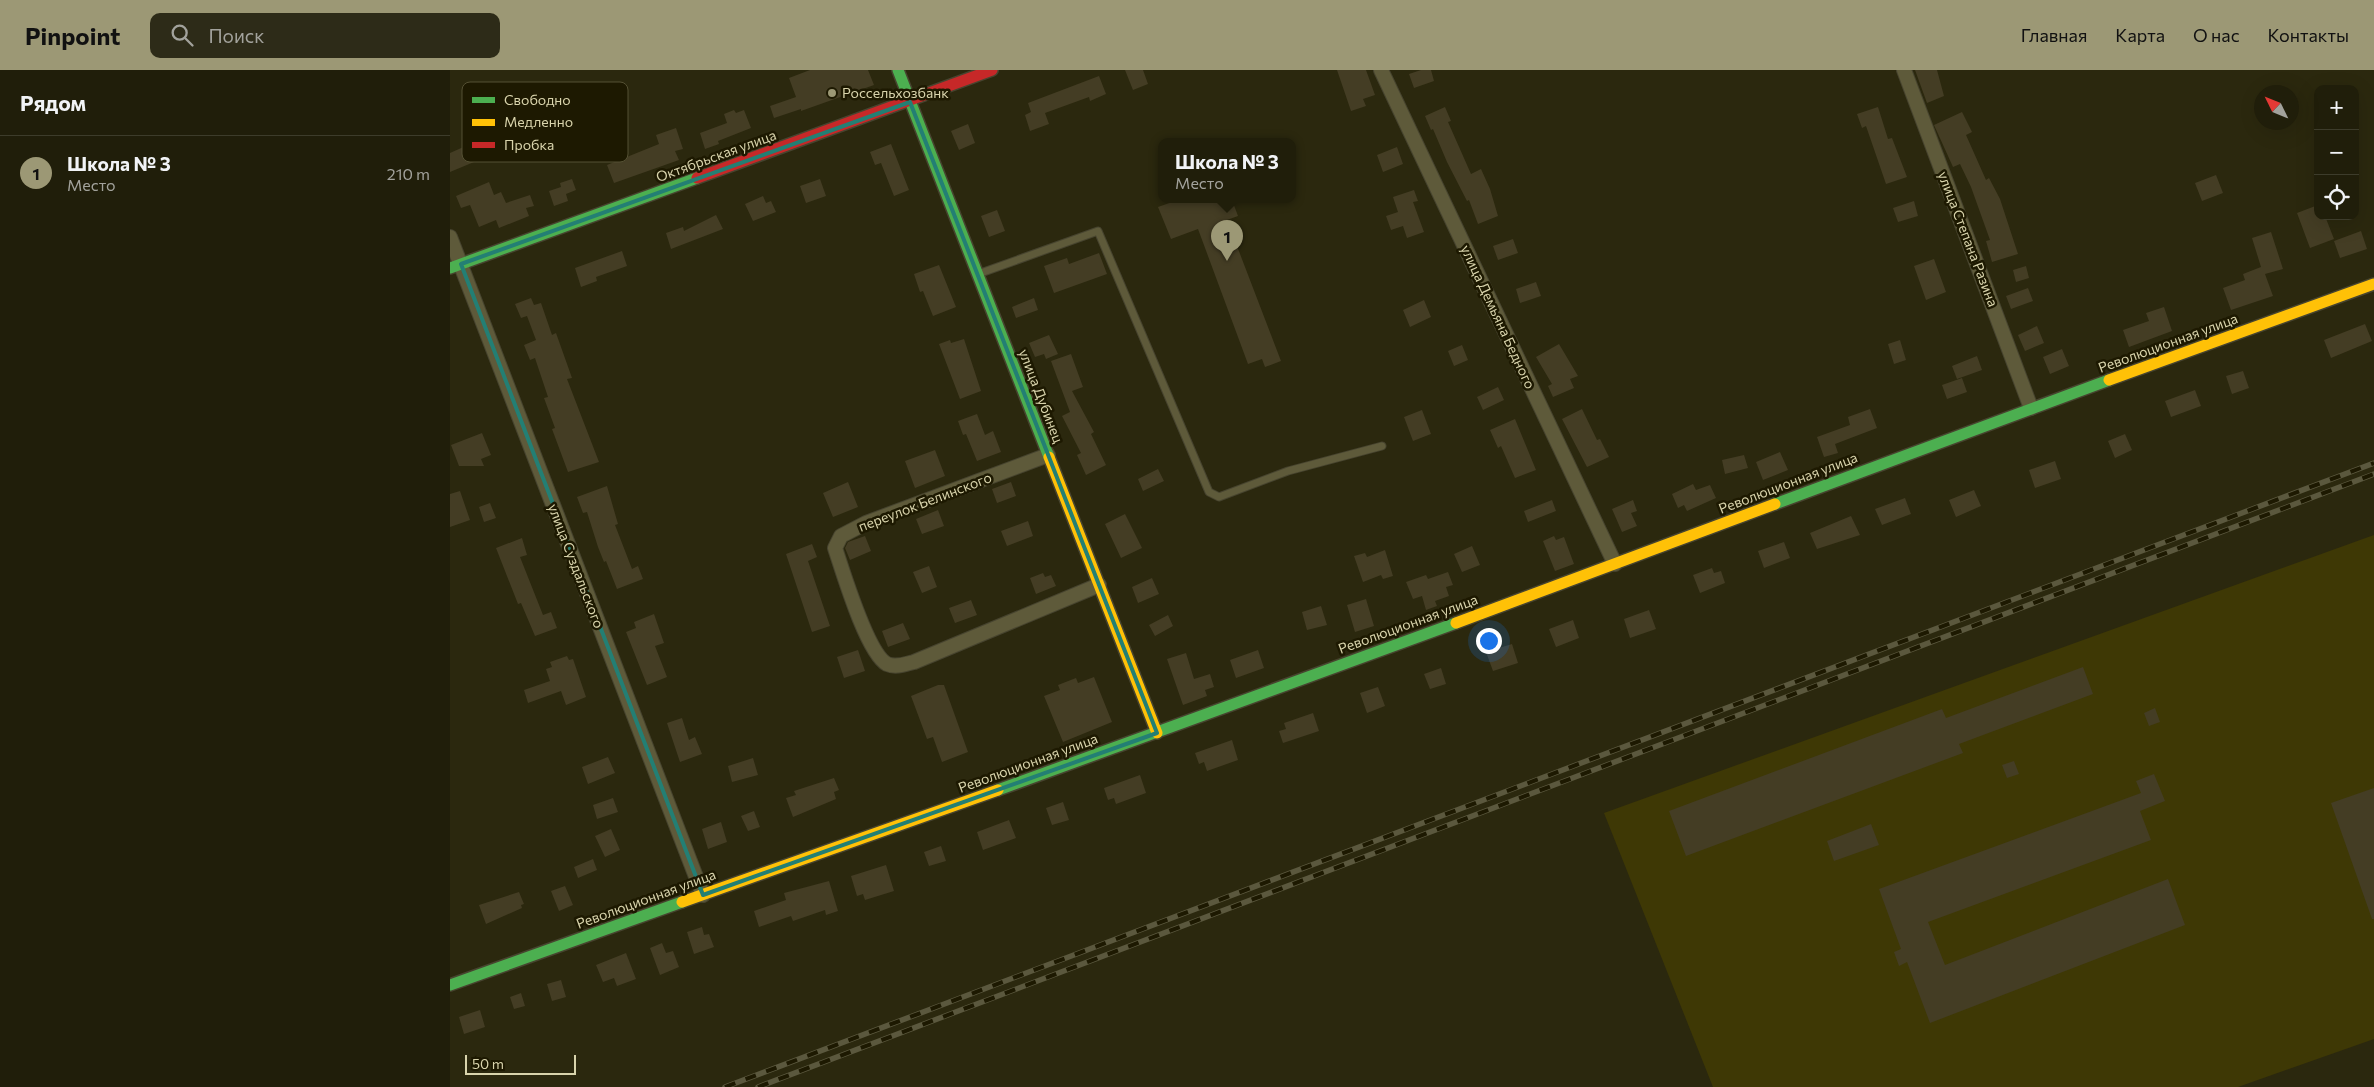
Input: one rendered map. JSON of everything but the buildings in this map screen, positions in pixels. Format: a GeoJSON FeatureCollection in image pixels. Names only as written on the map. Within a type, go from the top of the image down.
{"type":"FeatureCollection","features":[{"type":"Feature","properties":{"kind":"street","name":"улица Дубинец"},"geometry":{"type":"LineString","coordinates":[[898,70],[1157,733]]}},
{"type":"Feature","properties":{"kind":"street","name":"Октябрьская улица"},"geometry":{"type":"LineString","coordinates":[[455,266],[910,102],[992,70]]}},
{"type":"Feature","properties":{"kind":"street","name":"улица Демьяна Бедного"},"geometry":{"type":"LineString","coordinates":[[1381,70],[1615,564]]}},
{"type":"Feature","properties":{"kind":"street","name":"улица Степана Разина"},"geometry":{"type":"LineString","coordinates":[[1904,70],[2031,408]]}},
{"type":"Feature","properties":{"kind":"street","name":"улица Суздальского"},"geometry":{"type":"LineString","coordinates":[[450,237],[455,266],[702,895]]}},
{"type":"Feature","properties":{"kind":"street","name":"Революционная улица"},"geometry":{"type":"LineString","coordinates":[[450,984],[1157,733],[2031,408],[2374,284]]}},
{"type":"Feature","properties":{"kind":"street","name":"переулок Белинского"},"geometry":{"type":"LineString","coordinates":[[1048,456],[866,523],[841,536],[835,548],[859,615],[874,650],[886,663],[896,667],[914,662],[1099,585]]}},
{"type":"Feature","properties":{"kind":"lane"},"geometry":{"type":"LineString","coordinates":[[977,274],[1098,231],[1209,492],[1219,497],[1288,471],[1382,446]]}},
{"type":"Feature","properties":{"kind":"highlighted area"},"geometry":{"type":"Polygon","coordinates":[[[910,102],[1157,733],[703,895],[461,264],[910,102]]]}},
{"type":"Feature","properties":{"kind":"shaded area"},"geometry":{"type":"Polygon","coordinates":[[[2374,535],[2374,1039],[2238,1087],[1713,1087],[1604,813],[2374,535]]]}},
{"type":"Feature","properties":{"kind":"railway"},"geometry":{"type":"LineString","coordinates":[[725,1087],[2374,463]]}},
{"type":"Feature","properties":{"kind":"railway"},"geometry":{"type":"LineString","coordinates":[[758,1087],[2374,474]]}},
{"type":"Feature","properties":{"kind":"traffic: fast"},"geometry":{"type":"LineString","coordinates":[[898,70],[1049,457]]}},
{"type":"Feature","properties":{"kind":"traffic: fast"},"geometry":{"type":"LineString","coordinates":[[450,268],[697,178]]}},
{"type":"Feature","properties":{"kind":"traffic: fast"},"geometry":{"type":"LineString","coordinates":[[1775,504],[2109,380]]}},
{"type":"Feature","properties":{"kind":"traffic: fast"},"geometry":{"type":"LineString","coordinates":[[998,790],[1456,623]]}},
{"type":"Feature","properties":{"kind":"traffic: fast"},"geometry":{"type":"LineString","coordinates":[[450,985],[682,902]]}},
{"type":"Feature","properties":{"kind":"traffic: slow"},"geometry":{"type":"LineString","coordinates":[[2109,380],[2374,284]]}},
{"type":"Feature","properties":{"kind":"traffic: slow"},"geometry":{"type":"LineString","coordinates":[[1049,457],[1157,733]]}},
{"type":"Feature","properties":{"kind":"traffic: slow"},"geometry":{"type":"LineString","coordinates":[[1456,623],[1775,504]]}},
{"type":"Feature","properties":{"kind":"traffic: slow"},"geometry":{"type":"LineString","coordinates":[[682,902],[998,790]]}},
{"type":"Feature","properties":{"kind":"traffic: jam"},"geometry":{"type":"LineString","coordinates":[[697,178],[992,70]]}},
{"type":"Feature","properties":{"kind":"place","name":"Россельхозбанк"},"geometry":{"type":"Point","coordinates":[832,93]}},
{"type":"Feature","properties":{"kind":"place","name":"Школа № 3"},"geometry":{"type":"Point","coordinates":[1227,261]}}]}
